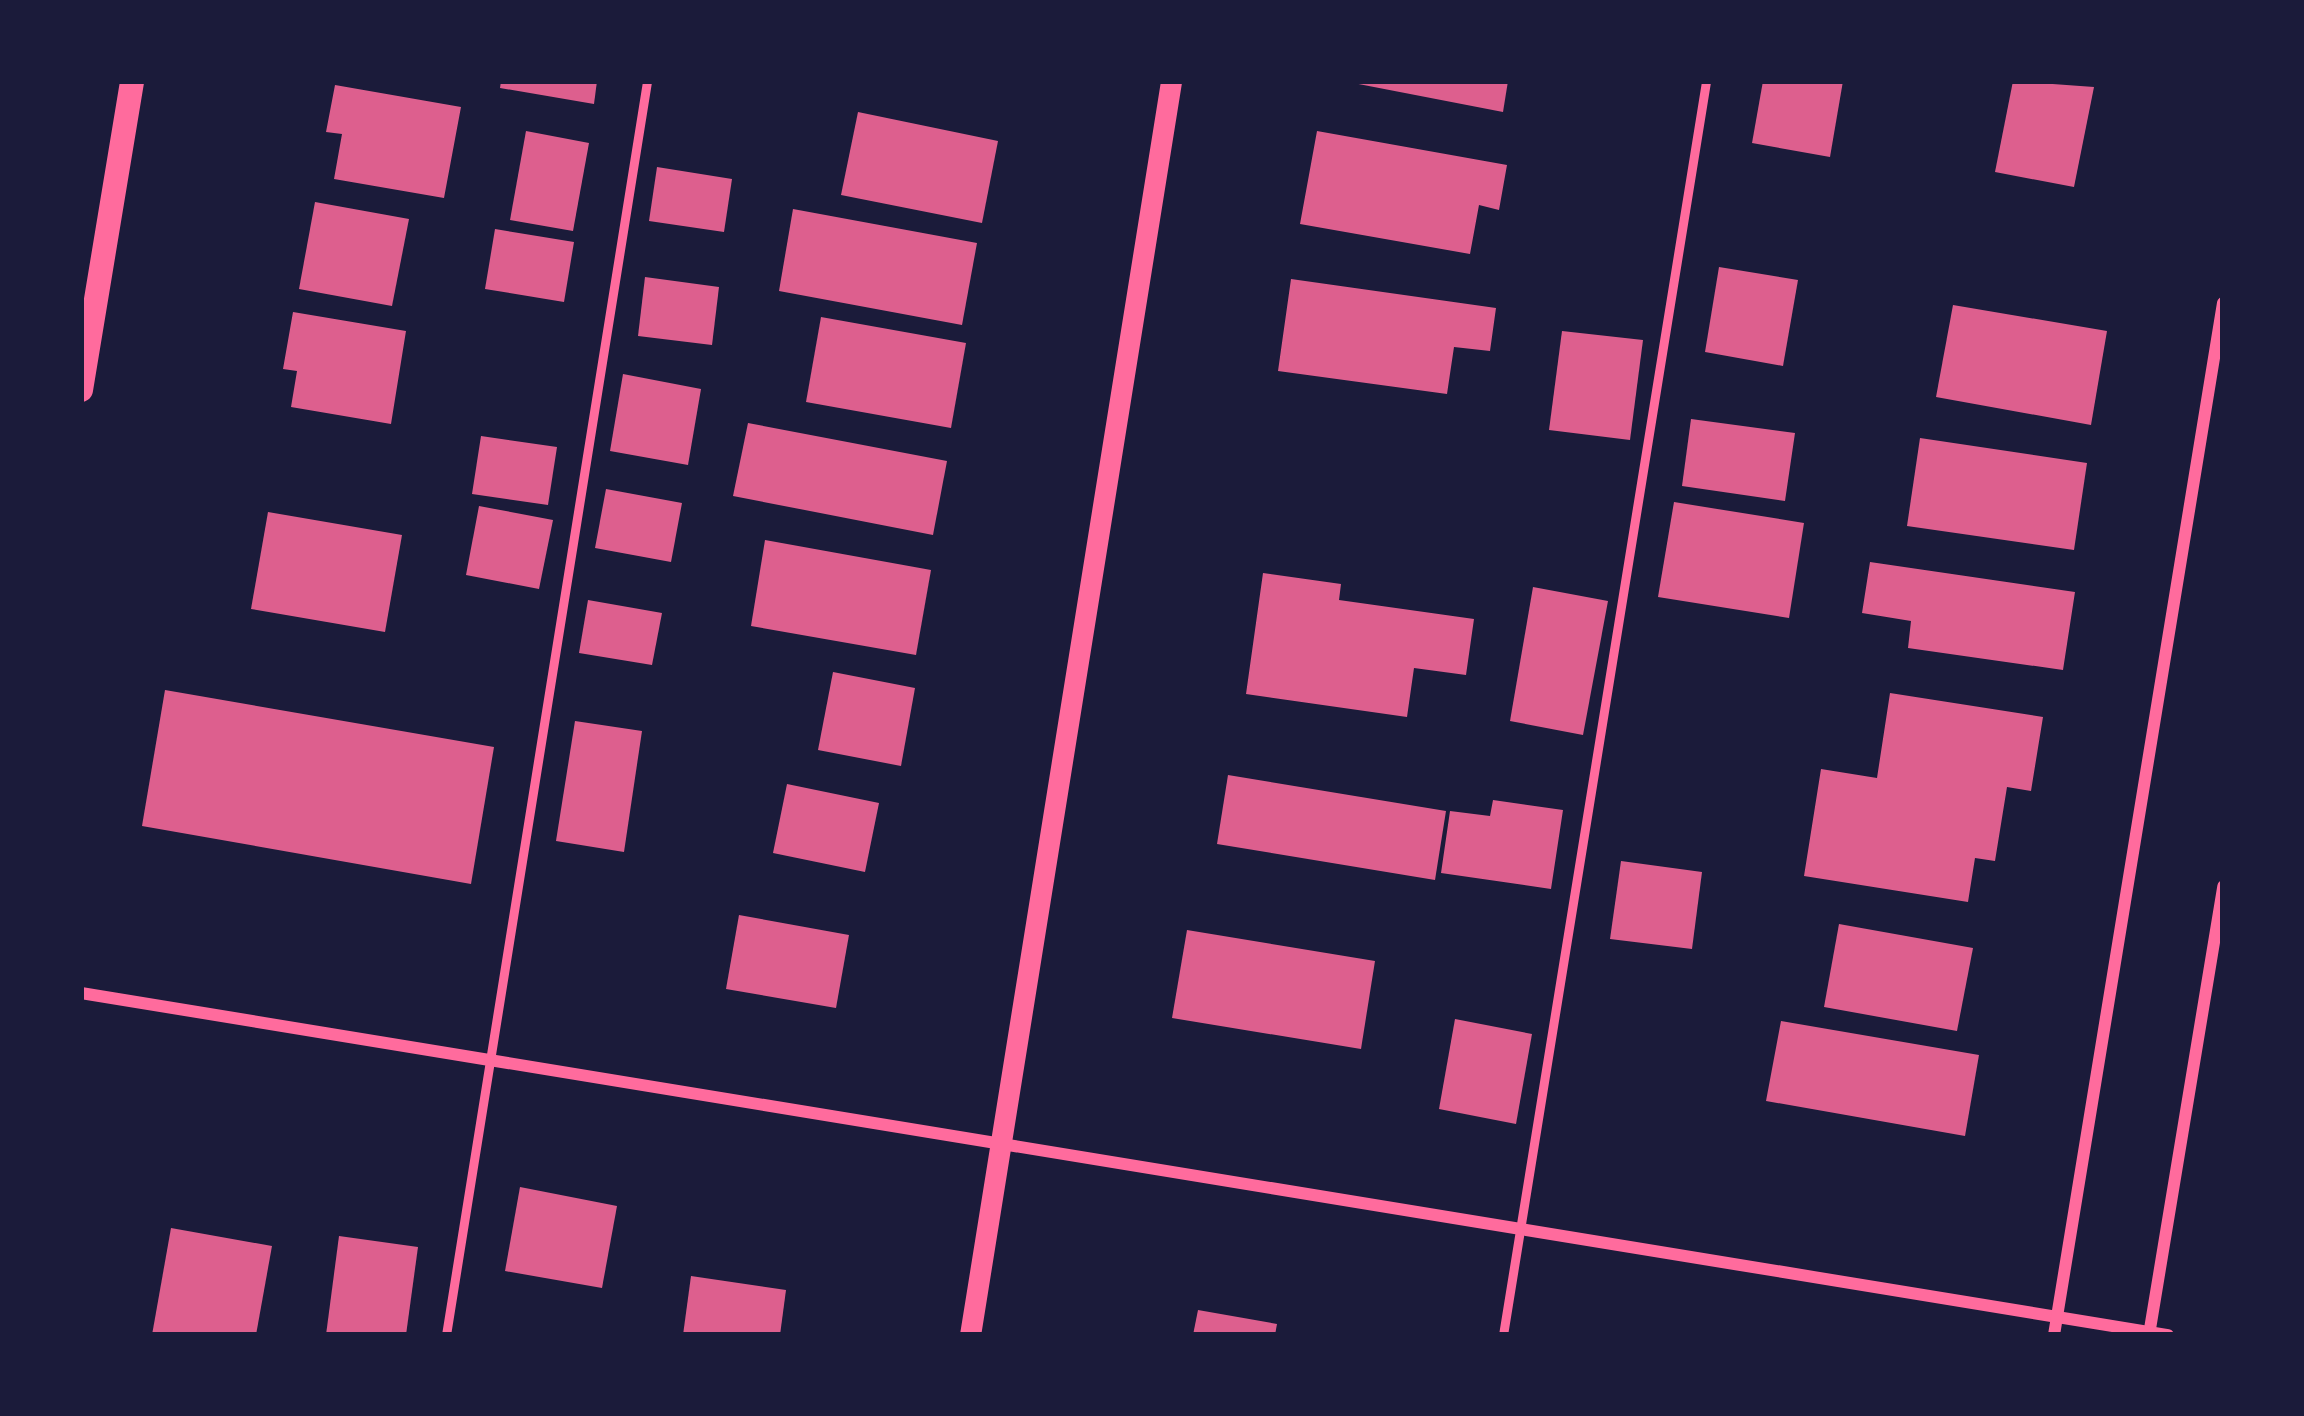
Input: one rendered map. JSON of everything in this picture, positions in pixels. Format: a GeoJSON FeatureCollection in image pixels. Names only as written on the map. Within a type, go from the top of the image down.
{"type":"FeatureCollection","features":[{"type":"Feature","properties":{"kind":"main road"},"geometry":{"type":"LineString","coordinates":[[81,390],[132,81]]}},
{"type":"Feature","properties":{"kind":"street"},"geometry":{"type":"LineString","coordinates":[[970,1335],[1171,81]]}},
{"type":"Feature","properties":{"kind":"street"},"geometry":{"type":"LineString","coordinates":[[2054,1335],[2223,303]]}},
{"type":"Feature","properties":{"kind":"street"},"geometry":{"type":"LineString","coordinates":[[2150,1334],[2223,886]]}},
{"type":"Feature","properties":{"kind":"street"},"geometry":{"type":"LineString","coordinates":[[81,993],[1001,1148],[2168,1335]]}},
{"type":"Feature","properties":{"kind":"lane"},"geometry":{"type":"LineString","coordinates":[[446,1335],[647,81]]}},
{"type":"Feature","properties":{"kind":"lane"},"geometry":{"type":"LineString","coordinates":[[1503,1335],[1706,81]]}},
{"type":"Feature","properties":{"kind":"building"},"geometry":{"type":"Polygon","coordinates":[[[501,81],[597,81],[594,104],[500,88],[501,81]]]}},
{"type":"Feature","properties":{"kind":"building"},"geometry":{"type":"Polygon","coordinates":[[[1343,81],[1508,81],[1503,112],[1343,81]]]}},
{"type":"Feature","properties":{"kind":"building"},"geometry":{"type":"Polygon","coordinates":[[[1763,81],[1843,81],[1830,157],[1752,143],[1763,81]]]}},
{"type":"Feature","properties":{"kind":"building"},"geometry":{"type":"Polygon","coordinates":[[[2013,81],[2094,87],[2074,187],[1995,172],[2013,81]]]}},
{"type":"Feature","properties":{"kind":"building"},"geometry":{"type":"Polygon","coordinates":[[[335,85],[461,107],[444,198],[334,179],[342,134],[326,132],[335,85]]]}},
{"type":"Feature","properties":{"kind":"building"},"geometry":{"type":"Polygon","coordinates":[[[858,112],[998,141],[982,223],[841,195],[858,112]]]}},
{"type":"Feature","properties":{"kind":"building"},"geometry":{"type":"Polygon","coordinates":[[[526,131],[589,143],[573,231],[510,220],[526,131]]]}},
{"type":"Feature","properties":{"kind":"building"},"geometry":{"type":"Polygon","coordinates":[[[1317,131],[1507,165],[1499,210],[1479,205],[1470,254],[1300,224],[1317,131]]]}},
{"type":"Feature","properties":{"kind":"building"},"geometry":{"type":"Polygon","coordinates":[[[657,167],[732,179],[724,232],[649,221],[657,167]]]}},
{"type":"Feature","properties":{"kind":"building"},"geometry":{"type":"Polygon","coordinates":[[[315,202],[409,219],[392,306],[299,289],[315,202]]]}},
{"type":"Feature","properties":{"kind":"building"},"geometry":{"type":"Polygon","coordinates":[[[793,209],[977,243],[962,325],[779,291],[793,209]]]}},
{"type":"Feature","properties":{"kind":"building"},"geometry":{"type":"Polygon","coordinates":[[[495,229],[574,242],[564,302],[485,289],[495,229]]]}},
{"type":"Feature","properties":{"kind":"building"},"geometry":{"type":"Polygon","coordinates":[[[1719,267],[1798,280],[1783,366],[1705,352],[1719,267]]]}},
{"type":"Feature","properties":{"kind":"building"},"geometry":{"type":"Polygon","coordinates":[[[645,277],[719,287],[712,345],[638,336],[645,277]]]}},
{"type":"Feature","properties":{"kind":"building"},"geometry":{"type":"Polygon","coordinates":[[[1291,279],[1496,308],[1490,351],[1454,347],[1447,394],[1278,371],[1291,279]]]}},
{"type":"Feature","properties":{"kind":"building"},"geometry":{"type":"Polygon","coordinates":[[[1953,305],[2107,331],[2091,425],[1936,397],[1953,305]]]}},
{"type":"Feature","properties":{"kind":"building"},"geometry":{"type":"Polygon","coordinates":[[[293,312],[406,331],[391,424],[291,407],[297,371],[283,369],[293,312]]]}},
{"type":"Feature","properties":{"kind":"building"},"geometry":{"type":"Polygon","coordinates":[[[821,317],[966,343],[951,428],[806,402],[821,317]]]}},
{"type":"Feature","properties":{"kind":"building"},"geometry":{"type":"Polygon","coordinates":[[[1562,331],[1643,340],[1630,440],[1549,430],[1562,331]]]}},
{"type":"Feature","properties":{"kind":"building"},"geometry":{"type":"Polygon","coordinates":[[[623,374],[701,389],[688,465],[610,451],[623,374]]]}},
{"type":"Feature","properties":{"kind":"building"},"geometry":{"type":"Polygon","coordinates":[[[1691,419],[1795,433],[1785,501],[1682,486],[1691,419]]]}},
{"type":"Feature","properties":{"kind":"building"},"geometry":{"type":"Polygon","coordinates":[[[748,423],[947,461],[933,535],[733,496],[748,423]]]}},
{"type":"Feature","properties":{"kind":"building"},"geometry":{"type":"Polygon","coordinates":[[[481,436],[557,447],[548,505],[472,494],[481,436]]]}},
{"type":"Feature","properties":{"kind":"building"},"geometry":{"type":"Polygon","coordinates":[[[1920,438],[2087,463],[2074,550],[1907,526],[1920,438]]]}},
{"type":"Feature","properties":{"kind":"building"},"geometry":{"type":"Polygon","coordinates":[[[606,489],[682,503],[671,562],[595,548],[606,489]]]}},
{"type":"Feature","properties":{"kind":"building"},"geometry":{"type":"Polygon","coordinates":[[[1674,502],[1804,523],[1789,618],[1658,597],[1674,502]]]}},
{"type":"Feature","properties":{"kind":"building"},"geometry":{"type":"Polygon","coordinates":[[[479,506],[553,520],[539,589],[466,575],[479,506]]]}},
{"type":"Feature","properties":{"kind":"building"},"geometry":{"type":"Polygon","coordinates":[[[268,512],[402,535],[385,632],[251,609],[268,512]]]}},
{"type":"Feature","properties":{"kind":"building"},"geometry":{"type":"Polygon","coordinates":[[[765,540],[931,570],[916,655],[751,626],[765,540]]]}},
{"type":"Feature","properties":{"kind":"building"},"geometry":{"type":"Polygon","coordinates":[[[1870,562],[2075,592],[2063,670],[1908,648],[1911,621],[1862,613],[1870,562]]]}},
{"type":"Feature","properties":{"kind":"building"},"geometry":{"type":"Polygon","coordinates":[[[1263,573],[1341,584],[1339,600],[1474,619],[1466,675],[1414,668],[1407,717],[1246,694],[1263,573]]]}},
{"type":"Feature","properties":{"kind":"building"},"geometry":{"type":"Polygon","coordinates":[[[1533,587],[1608,601],[1583,735],[1510,721],[1533,587]]]}},
{"type":"Feature","properties":{"kind":"building"},"geometry":{"type":"Polygon","coordinates":[[[588,600],[662,613],[652,665],[579,653],[588,600]]]}},
{"type":"Feature","properties":{"kind":"building"},"geometry":{"type":"Polygon","coordinates":[[[833,672],[915,688],[901,766],[818,750],[833,672]]]}},
{"type":"Feature","properties":{"kind":"building"},"geometry":{"type":"Polygon","coordinates":[[[165,690],[494,747],[471,884],[142,826],[165,690]]]}},
{"type":"Feature","properties":{"kind":"building"},"geometry":{"type":"Polygon","coordinates":[[[1890,693],[2043,717],[2031,791],[2007,787],[1995,861],[1975,858],[1968,902],[1804,876],[1821,769],[1877,778],[1890,693]]]}},
{"type":"Feature","properties":{"kind":"building"},"geometry":{"type":"Polygon","coordinates":[[[575,721],[642,731],[624,852],[556,841],[575,721]]]}},
{"type":"Feature","properties":{"kind":"building"},"geometry":{"type":"Polygon","coordinates":[[[1228,775],[1446,811],[1435,880],[1217,844],[1228,775]]]}},
{"type":"Feature","properties":{"kind":"building"},"geometry":{"type":"Polygon","coordinates":[[[787,784],[879,803],[865,872],[773,853],[787,784]]]}},
{"type":"Feature","properties":{"kind":"building"},"geometry":{"type":"Polygon","coordinates":[[[1493,800],[1563,810],[1551,889],[1441,873],[1450,811],[1490,816],[1493,800]]]}},
{"type":"Feature","properties":{"kind":"building"},"geometry":{"type":"Polygon","coordinates":[[[1621,861],[1702,872],[1692,949],[1610,939],[1621,861]]]}},
{"type":"Feature","properties":{"kind":"building"},"geometry":{"type":"Polygon","coordinates":[[[739,915],[849,935],[836,1008],[726,989],[739,915]]]}},
{"type":"Feature","properties":{"kind":"building"},"geometry":{"type":"Polygon","coordinates":[[[1839,924],[1973,948],[1957,1031],[1824,1007],[1839,924]]]}},
{"type":"Feature","properties":{"kind":"building"},"geometry":{"type":"Polygon","coordinates":[[[1187,930],[1375,961],[1361,1049],[1172,1018],[1187,930]]]}},
{"type":"Feature","properties":{"kind":"building"},"geometry":{"type":"Polygon","coordinates":[[[1455,1019],[1532,1034],[1516,1124],[1439,1109],[1455,1019]]]}},
{"type":"Feature","properties":{"kind":"building"},"geometry":{"type":"Polygon","coordinates":[[[1781,1021],[1979,1055],[1965,1136],[1766,1101],[1781,1021]]]}},
{"type":"Feature","properties":{"kind":"building"},"geometry":{"type":"Polygon","coordinates":[[[520,1187],[617,1206],[602,1288],[505,1271],[520,1187]]]}},
{"type":"Feature","properties":{"kind":"building"},"geometry":{"type":"Polygon","coordinates":[[[171,1228],[272,1246],[256,1335],[152,1335],[171,1228]]]}},
{"type":"Feature","properties":{"kind":"building"},"geometry":{"type":"Polygon","coordinates":[[[339,1236],[418,1247],[406,1335],[326,1335],[339,1236]]]}},
{"type":"Feature","properties":{"kind":"building"},"geometry":{"type":"Polygon","coordinates":[[[691,1276],[786,1290],[780,1335],[683,1335],[691,1276]]]}},
{"type":"Feature","properties":{"kind":"building"},"geometry":{"type":"Polygon","coordinates":[[[1198,1310],[1277,1324],[1275,1335],[1193,1335],[1198,1310]]]}}]}
